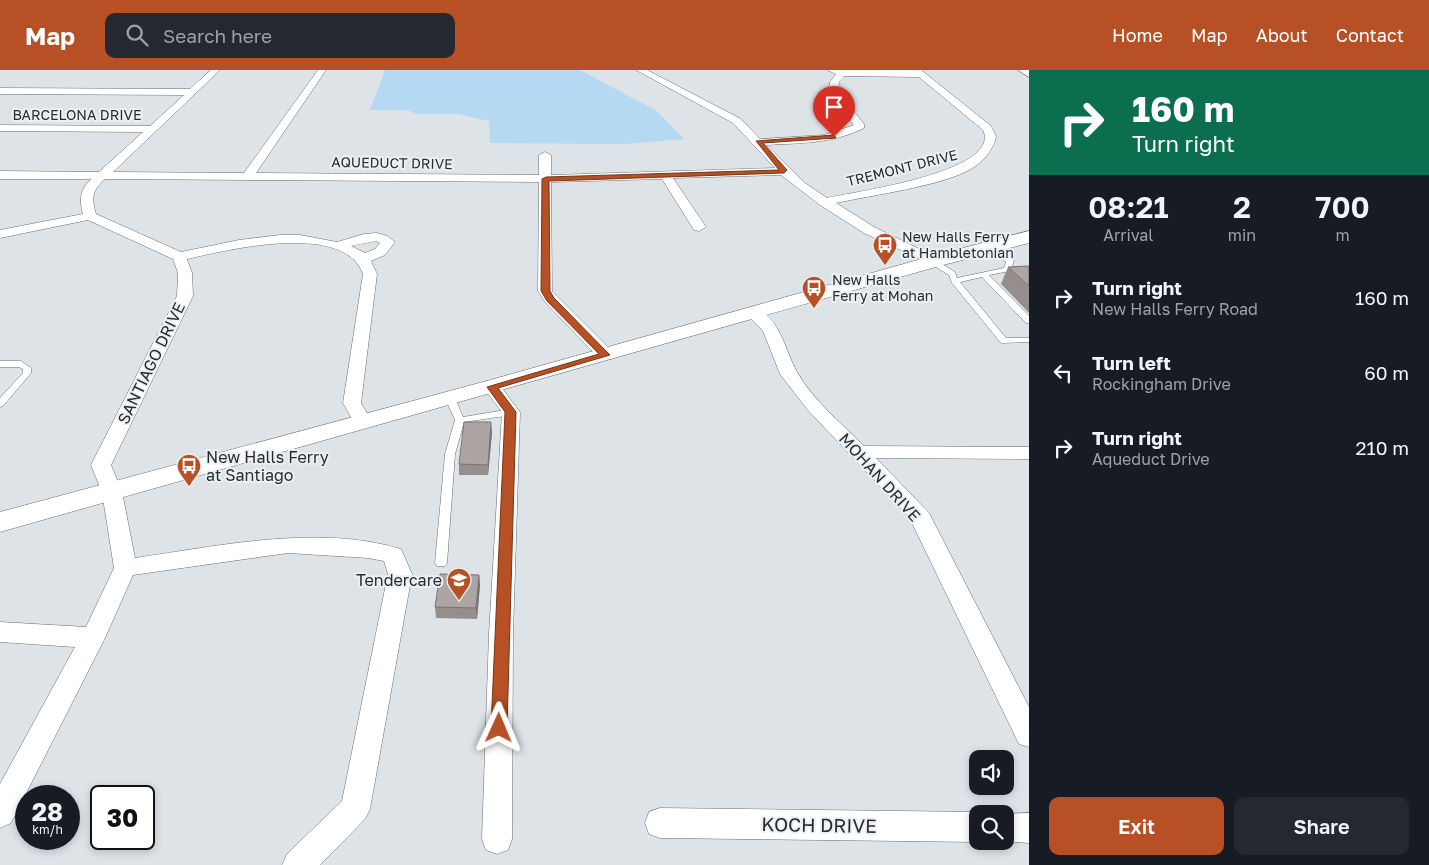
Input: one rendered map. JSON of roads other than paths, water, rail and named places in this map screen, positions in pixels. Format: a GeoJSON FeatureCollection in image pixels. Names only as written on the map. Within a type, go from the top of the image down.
{"type":"FeatureCollection","features":[{"type":"Feature","properties":{"kind":"main road"},"geometry":{"type":"LineString","coordinates":[[0,522],[492,387],[932,262],[1026,240]]}},
{"type":"Feature","properties":{"kind":"street"},"geometry":{"type":"LineString","coordinates":[[90,216],[84,199],[90,188],[216,70]]}},
{"type":"Feature","properties":{"kind":"street"},"geometry":{"type":"LineString","coordinates":[[248,176],[322,70]]}},
{"type":"Feature","properties":{"kind":"street"},"geometry":{"type":"LineString","coordinates":[[640,70],[737,121],[759,142],[784,171],[824,202],[869,230],[932,262]]}},
{"type":"Feature","properties":{"kind":"street"},"geometry":{"type":"LineString","coordinates":[[831,70],[842,72],[918,72]]}},
{"type":"Feature","properties":{"kind":"street"},"geometry":{"type":"LineString","coordinates":[[1022,70],[1029,74]]}},
{"type":"Feature","properties":{"kind":"street"},"geometry":{"type":"LineString","coordinates":[[759,142],[834,137],[850,132],[860,126],[833,92],[835,82],[842,72]]}},
{"type":"Feature","properties":{"kind":"street","name":"TREMONT DRIVE"},"geometry":{"type":"LineString","coordinates":[[824,202],[940,177],[968,166],[990,144],[991,136],[987,128],[918,72]]}},
{"type":"Feature","properties":{"kind":"street"},"geometry":{"type":"LineString","coordinates":[[0,91],[192,92]]}},
{"type":"Feature","properties":{"kind":"street","name":"BARCELONA DRIVE"},"geometry":{"type":"LineString","coordinates":[[0,128],[153,129]]}},
{"type":"Feature","properties":{"kind":"street"},"geometry":{"type":"LineString","coordinates":[[545,155],[546,291],[550,299],[606,355]]}},
{"type":"Feature","properties":{"kind":"street","name":"AQUEDUCT DRIVE"},"geometry":{"type":"LineString","coordinates":[[0,175],[546,179],[784,171]]}},
{"type":"Feature","properties":{"kind":"street"},"geometry":{"type":"LineString","coordinates":[[666,176],[699,227]]}},
{"type":"Feature","properties":{"kind":"street"},"geometry":{"type":"LineString","coordinates":[[0,234],[90,216],[108,226],[154,243],[179,257],[275,238],[299,239],[350,250],[363,259],[370,274],[352,404],[363,422]]}},
{"type":"Feature","properties":{"kind":"street"},"geometry":{"type":"LineString","coordinates":[[338,246],[370,236],[382,236],[388,242],[380,252],[363,259]]}},
{"type":"Feature","properties":{"kind":"street","name":"SANTIAGO DRIVE"},"geometry":{"type":"LineString","coordinates":[[126,568],[112,492],[101,465],[185,296],[185,273],[179,257]]}},
{"type":"Feature","properties":{"kind":"street","name":"MOHAN DRIVE"},"geometry":{"type":"LineString","coordinates":[[753,314],[770,329],[789,374],[813,405],[918,513],[1029,735]]}},
{"type":"Feature","properties":{"kind":"street"},"geometry":{"type":"LineString","coordinates":[[492,387],[510,412],[501,634],[497,839]]}},
{"type":"Feature","properties":{"kind":"street"},"geometry":{"type":"LineString","coordinates":[[860,452],[1029,452]]}},
{"type":"Feature","properties":{"kind":"street"},"geometry":{"type":"LineString","coordinates":[[0,813],[93,638],[126,568],[288,545],[368,550],[392,555],[400,574],[355,809],[298,865]]}},
{"type":"Feature","properties":{"kind":"street"},"geometry":{"type":"LineString","coordinates":[[0,632],[93,638]]}},
{"type":"Feature","properties":{"kind":"street","name":"KOCH DRIVE"},"geometry":{"type":"LineString","coordinates":[[660,823],[969,827]]}},
{"type":"Feature","properties":{"kind":"street"},"geometry":{"type":"LineString","coordinates":[[1014,828],[1029,828]]}},
{"type":"Feature","properties":{"kind":"lane"},"geometry":{"type":"LineString","coordinates":[[955,281],[1006,269],[1010,261],[990,247]]}},
{"type":"Feature","properties":{"kind":"lane"},"geometry":{"type":"LineString","coordinates":[[932,262],[952,274],[955,281],[1004,341],[1029,340]]}},
{"type":"Feature","properties":{"kind":"lane"},"geometry":{"type":"LineString","coordinates":[[983,274],[1029,321]]}},
{"type":"Feature","properties":{"kind":"lane"},"geometry":{"type":"LineString","coordinates":[[0,364],[21,364],[27,368],[27,373],[0,404]]}},
{"type":"Feature","properties":{"kind":"lane"},"geometry":{"type":"LineString","coordinates":[[441,563],[450,454],[460,420],[450,398]]}},
{"type":"Feature","properties":{"kind":"lane"},"geometry":{"type":"LineString","coordinates":[[460,420],[510,412]]}},
{"type":"Feature","properties":{"kind":"place","name":"New Halls Ferry at Hambletonian"},"geometry":{"type":"Point","coordinates":[885,266]}},
{"type":"Feature","properties":{"kind":"place","name":"New Halls Ferry at Mohan"},"geometry":{"type":"Point","coordinates":[814,309]}},
{"type":"Feature","properties":{"kind":"place","name":"New Halls Ferry at Santiago"},"geometry":{"type":"Point","coordinates":[189,487]}},
{"type":"Feature","properties":{"kind":"place","name":"Tendercare"},"geometry":{"type":"Point","coordinates":[459,601]}}]}
